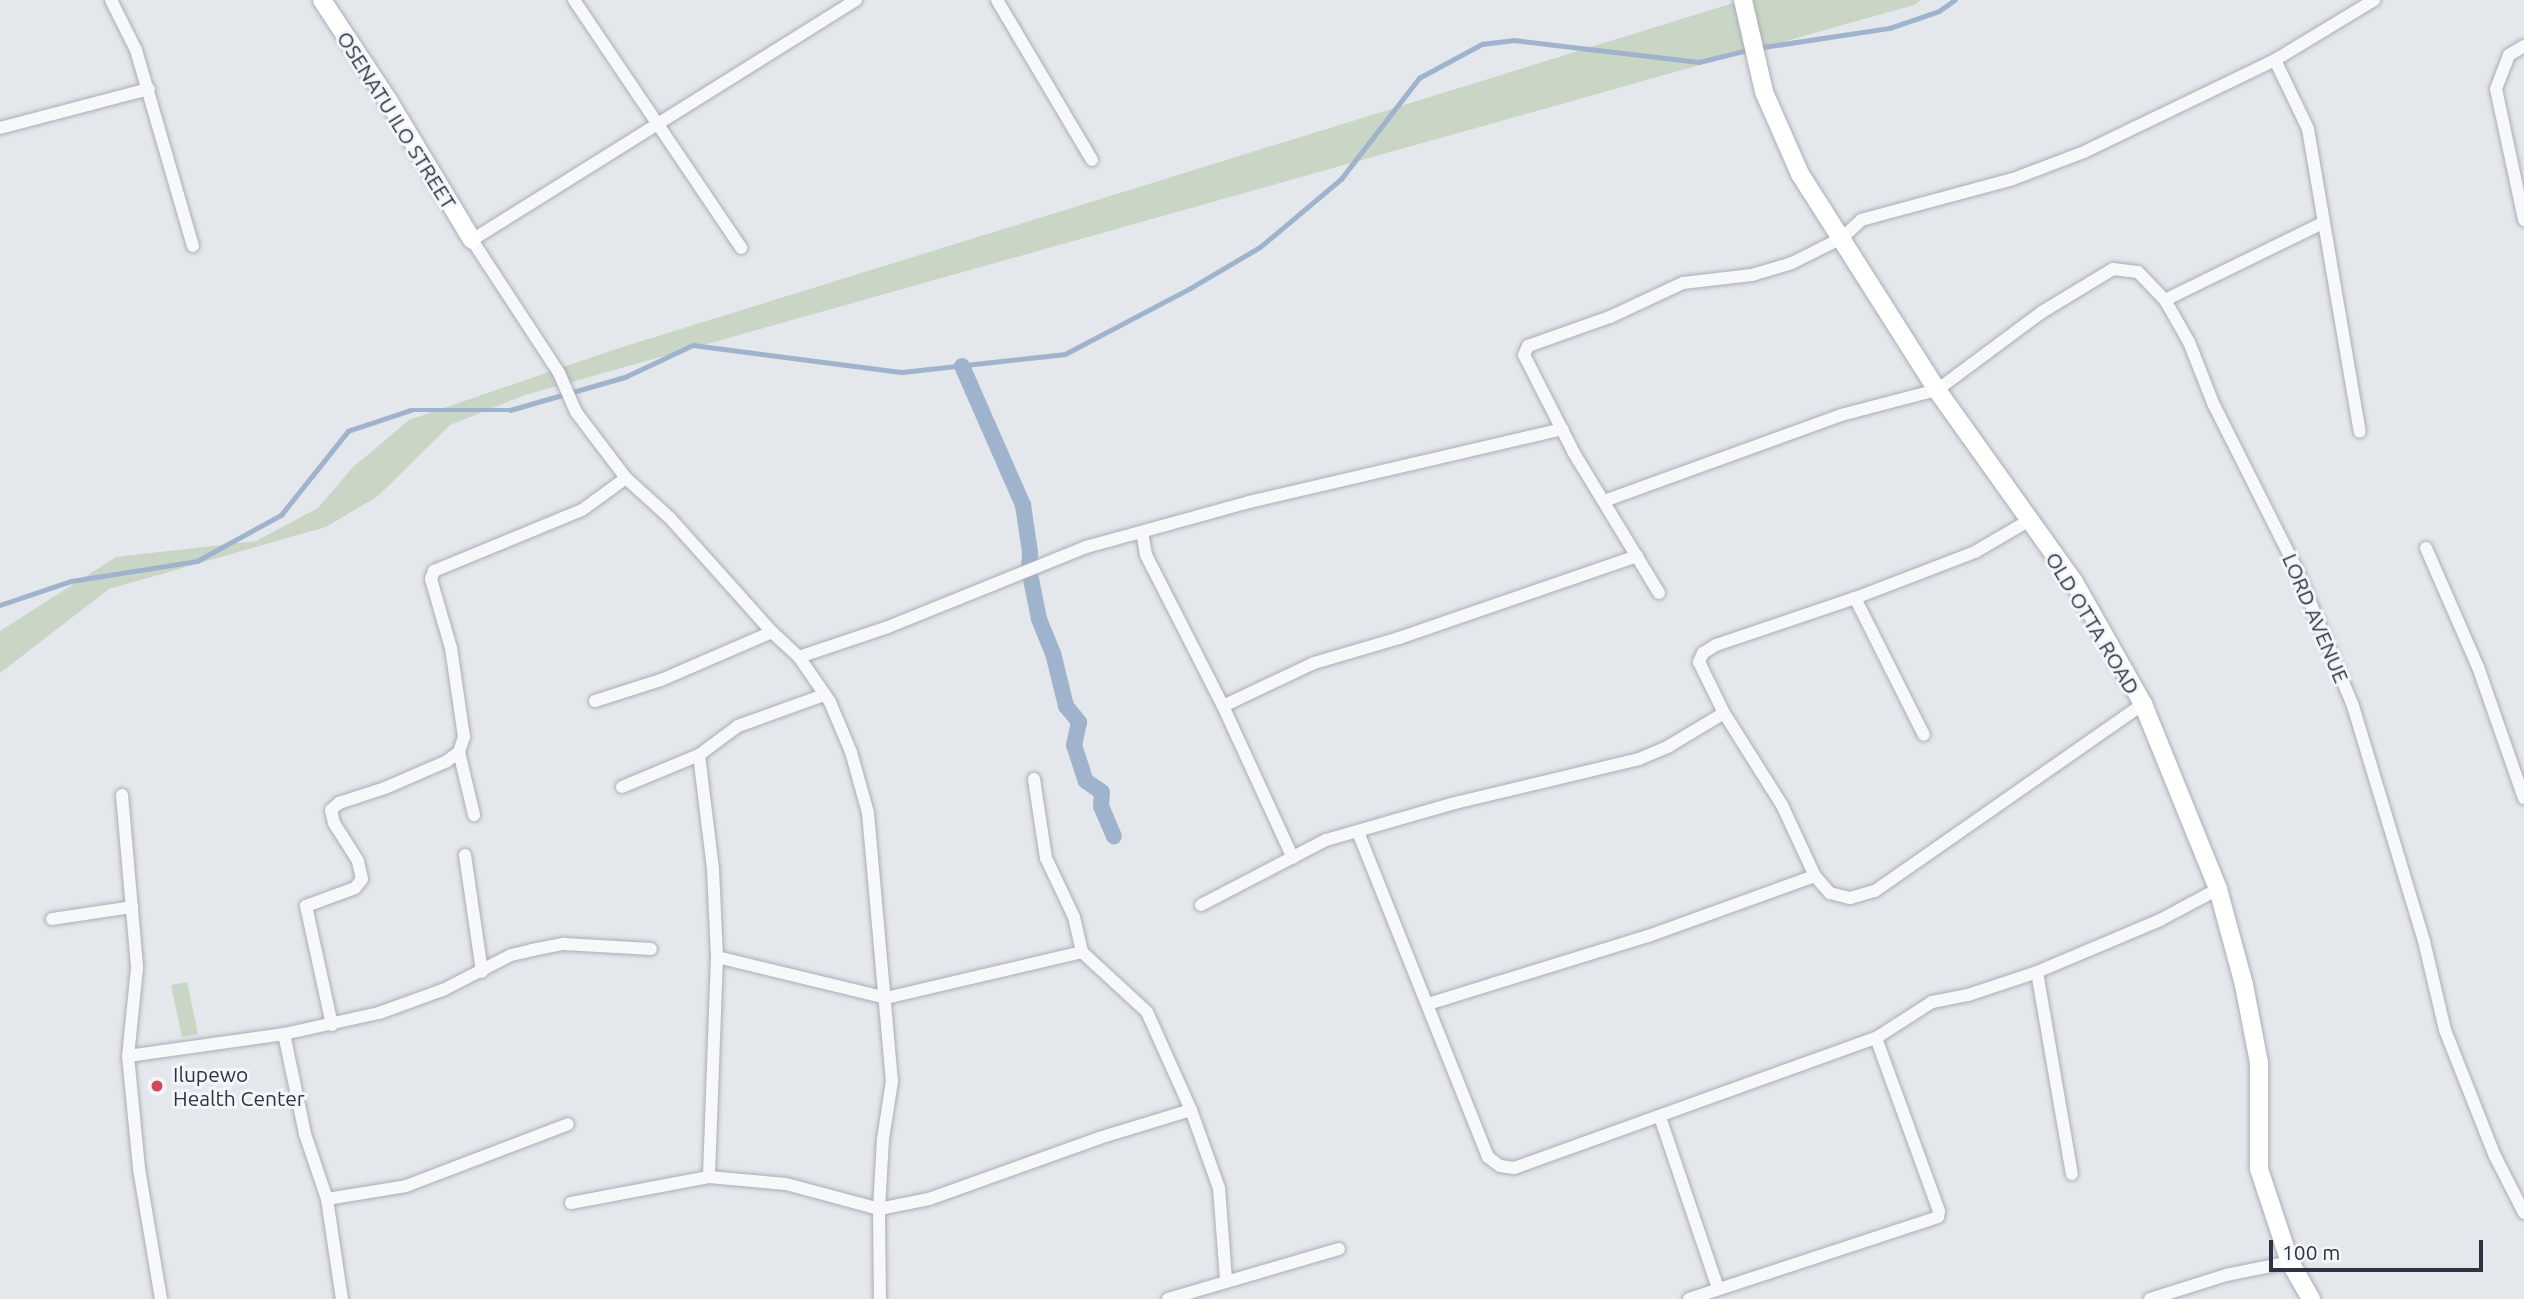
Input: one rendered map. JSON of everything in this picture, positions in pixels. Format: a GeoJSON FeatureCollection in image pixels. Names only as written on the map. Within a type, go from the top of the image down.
{"type":"FeatureCollection","features":[{"type":"Feature","properties":{"kind":"street"},"geometry":{"type":"LineString","coordinates":[[111,0],[136,50],[193,246]]}},
{"type":"Feature","properties":{"kind":"street","name":"OSENATU ILO STREET"},"geometry":{"type":"LineString","coordinates":[[322,0],[388,100],[472,240]]}},
{"type":"Feature","properties":{"kind":"street"},"geometry":{"type":"LineString","coordinates":[[574,0],[741,248]]}},
{"type":"Feature","properties":{"kind":"street"},"geometry":{"type":"LineString","coordinates":[[856,0],[656,122],[472,240],[559,373],[576,412],[625,478],[670,518],[772,632],[799,657],[830,702],[851,752],[868,813],[892,1081],[883,1139],[879,1209],[880,1299]]}},
{"type":"Feature","properties":{"kind":"street"},"geometry":{"type":"LineString","coordinates":[[996,0],[1092,160]]}},
{"type":"Feature","properties":{"kind":"street"},"geometry":{"type":"LineString","coordinates":[[1659,593],[1563,429],[1524,355],[1528,346],[1610,317],[1683,283],[1752,275],[1792,263],[1842,238],[1861,220],[2013,179],[2084,152],[2276,60],[2374,0]]}},
{"type":"Feature","properties":{"kind":"street","name":"OLD OTTA ROAD"},"geometry":{"type":"LineString","coordinates":[[1743,4],[1764,92],[1786,148],[1937,390],[2074,582],[2143,704],[2218,889],[2244,985],[2259,1063],[2259,1169],[2290,1262],[2311,1299]]}},
{"type":"Feature","properties":{"kind":"street"},"geometry":{"type":"LineString","coordinates":[[2524,46],[2509,55],[2496,89],[2524,217]]}},
{"type":"Feature","properties":{"kind":"street"},"geometry":{"type":"LineString","coordinates":[[2276,60],[2308,129],[2320,184],[2323,223],[2360,432]]}},
{"type":"Feature","properties":{"kind":"street"},"geometry":{"type":"LineString","coordinates":[[0,128],[149,89]]}},
{"type":"Feature","properties":{"kind":"street"},"geometry":{"type":"LineString","coordinates":[[2165,300],[2323,223]]}},
{"type":"Feature","properties":{"kind":"street","name":"LORD AVENUE"},"geometry":{"type":"LineString","coordinates":[[1937,390],[2042,312],[2113,268],[2138,272],[2165,300],[2189,342],[2213,402],[2297,570],[2353,706],[2424,941],[2445,1030],[2495,1156],[2524,1213]]}},
{"type":"Feature","properties":{"kind":"street"},"geometry":{"type":"LineString","coordinates":[[1604,501],[1842,415],[1937,390]]}},
{"type":"Feature","properties":{"kind":"street"},"geometry":{"type":"LineString","coordinates":[[799,657],[888,627],[1086,547],[1401,465],[1563,429]]}},
{"type":"Feature","properties":{"kind":"street"},"geometry":{"type":"LineString","coordinates":[[474,815],[459,752],[464,737],[461,713],[451,648],[431,579],[434,571],[582,510],[625,478]]}},
{"type":"Feature","properties":{"kind":"street"},"geometry":{"type":"LineString","coordinates":[[2028,521],[1975,552],[1855,598],[1716,645],[1703,653],[1699,662],[1724,713],[1782,804],[1815,876],[1830,893],[1850,898],[1875,891],[2143,704]]}},
{"type":"Feature","properties":{"kind":"street"},"geometry":{"type":"LineString","coordinates":[[1142,532],[1146,555],[1223,706],[1293,858]]}},
{"type":"Feature","properties":{"kind":"street"},"geometry":{"type":"LineString","coordinates":[[2426,548],[2478,667],[2524,798]]}},
{"type":"Feature","properties":{"kind":"street"},"geometry":{"type":"LineString","coordinates":[[1223,706],[1314,663],[1411,634],[1637,556]]}},
{"type":"Feature","properties":{"kind":"street"},"geometry":{"type":"LineString","coordinates":[[1855,598],[1924,735]]}},
{"type":"Feature","properties":{"kind":"street"},"geometry":{"type":"LineString","coordinates":[[595,701],[662,680],[772,632]]}},
{"type":"Feature","properties":{"kind":"street"},"geometry":{"type":"LineString","coordinates":[[622,787],[699,755],[738,726],[824,695]]}},
{"type":"Feature","properties":{"kind":"street"},"geometry":{"type":"LineString","coordinates":[[1201,905],[1326,840],[1455,803],[1639,759],[1669,746],[1724,713]]}},
{"type":"Feature","properties":{"kind":"street"},"geometry":{"type":"LineString","coordinates":[[332,1025],[305,909],[308,904],[355,888],[362,879],[358,861],[334,823],[331,810],[339,803],[385,788],[447,761],[459,752]]}},
{"type":"Feature","properties":{"kind":"street"},"geometry":{"type":"LineString","coordinates":[[699,755],[713,869],[717,957],[709,1177]]}},
{"type":"Feature","properties":{"kind":"street"},"geometry":{"type":"LineString","coordinates":[[1034,779],[1046,858],[1074,917],[1082,951],[1147,1012],[1191,1110],[1219,1188],[1226,1280]]}},
{"type":"Feature","properties":{"kind":"street"},"geometry":{"type":"LineString","coordinates":[[122,795],[136,968],[128,1056],[139,1169],[161,1299]]}},
{"type":"Feature","properties":{"kind":"street"},"geometry":{"type":"LineString","coordinates":[[1358,832],[1488,1157],[1500,1166],[1514,1168],[1877,1038],[1932,1002],[1968,995],[2038,972],[2160,919],[2218,889]]}},
{"type":"Feature","properties":{"kind":"street"},"geometry":{"type":"LineString","coordinates":[[466,855],[482,972]]}},
{"type":"Feature","properties":{"kind":"street"},"geometry":{"type":"LineString","coordinates":[[1428,1004],[1648,936],[1815,876]]}},
{"type":"Feature","properties":{"kind":"street"},"geometry":{"type":"LineString","coordinates":[[52,919],[132,907]]}},
{"type":"Feature","properties":{"kind":"street"},"geometry":{"type":"LineString","coordinates":[[128,1056],[284,1034],[379,1013],[482,972],[511,955],[564,944],[651,949]]}},
{"type":"Feature","properties":{"kind":"street"},"geometry":{"type":"LineString","coordinates":[[717,957],[886,998],[1082,951]]}},
{"type":"Feature","properties":{"kind":"street"},"geometry":{"type":"LineString","coordinates":[[2038,972],[2072,1174]]}},
{"type":"Feature","properties":{"kind":"street"},"geometry":{"type":"LineString","coordinates":[[284,1034],[305,1134],[327,1199],[342,1299]]}},
{"type":"Feature","properties":{"kind":"street"},"geometry":{"type":"LineString","coordinates":[[1689,1299],[1938,1217],[1939,1211],[1877,1038]]}},
{"type":"Feature","properties":{"kind":"street"},"geometry":{"type":"LineString","coordinates":[[572,1203],[709,1177],[786,1184],[879,1209],[929,1199],[1099,1138],[1191,1110]]}},
{"type":"Feature","properties":{"kind":"street"},"geometry":{"type":"LineString","coordinates":[[1660,1117],[1718,1288]]}},
{"type":"Feature","properties":{"kind":"street"},"geometry":{"type":"LineString","coordinates":[[327,1199],[405,1186],[568,1124]]}},
{"type":"Feature","properties":{"kind":"street"},"geometry":{"type":"LineString","coordinates":[[1168,1299],[1190,1296],[1226,1280],[1339,1249]]}},
{"type":"Feature","properties":{"kind":"street"},"geometry":{"type":"LineString","coordinates":[[2150,1299],[2226,1275],[2290,1262]]}},
{"type":"Feature","properties":{"kind":"green space"},"geometry":{"type":"Polygon","coordinates":[[[1743,0],[1921,0],[1914,5],[525,395],[450,425],[378,496],[326,527],[109,589],[0,673],[0,631],[116,557],[256,541],[318,508],[352,468],[409,420],[616,349],[1743,0]]]}},
{"type":"Feature","properties":{"kind":"green space"},"geometry":{"type":"Polygon","coordinates":[[[187,982],[198,1034],[182,1037],[171,985],[187,982]]]}},
{"type":"Feature","properties":{"kind":"waterway"},"geometry":{"type":"LineString","coordinates":[[1757,48],[1890,28],[1939,11],[1955,0]]}},
{"type":"Feature","properties":{"kind":"waterway"},"geometry":{"type":"LineString","coordinates":[[0,605],[71,581],[197,561],[281,515],[348,431],[411,410],[510,410],[625,377],[693,345],[902,372],[1065,354],[1189,289],[1260,247],[1341,179],[1419,78],[1482,44],[1514,40],[1699,62],[1748,50]]}},
{"type":"Feature","properties":{"kind":"waterway"},"geometry":{"type":"LineString","coordinates":[[962,366],[1023,505],[1030,552],[1029,569],[1039,619],[1053,653],[1066,706],[1079,722],[1074,745],[1086,781],[1102,792],[1101,806],[1114,836]]}},
{"type":"Feature","properties":{"kind":"place","name":"Ilupewo Health Center"},"geometry":{"type":"Point","coordinates":[157,1086]}}]}
